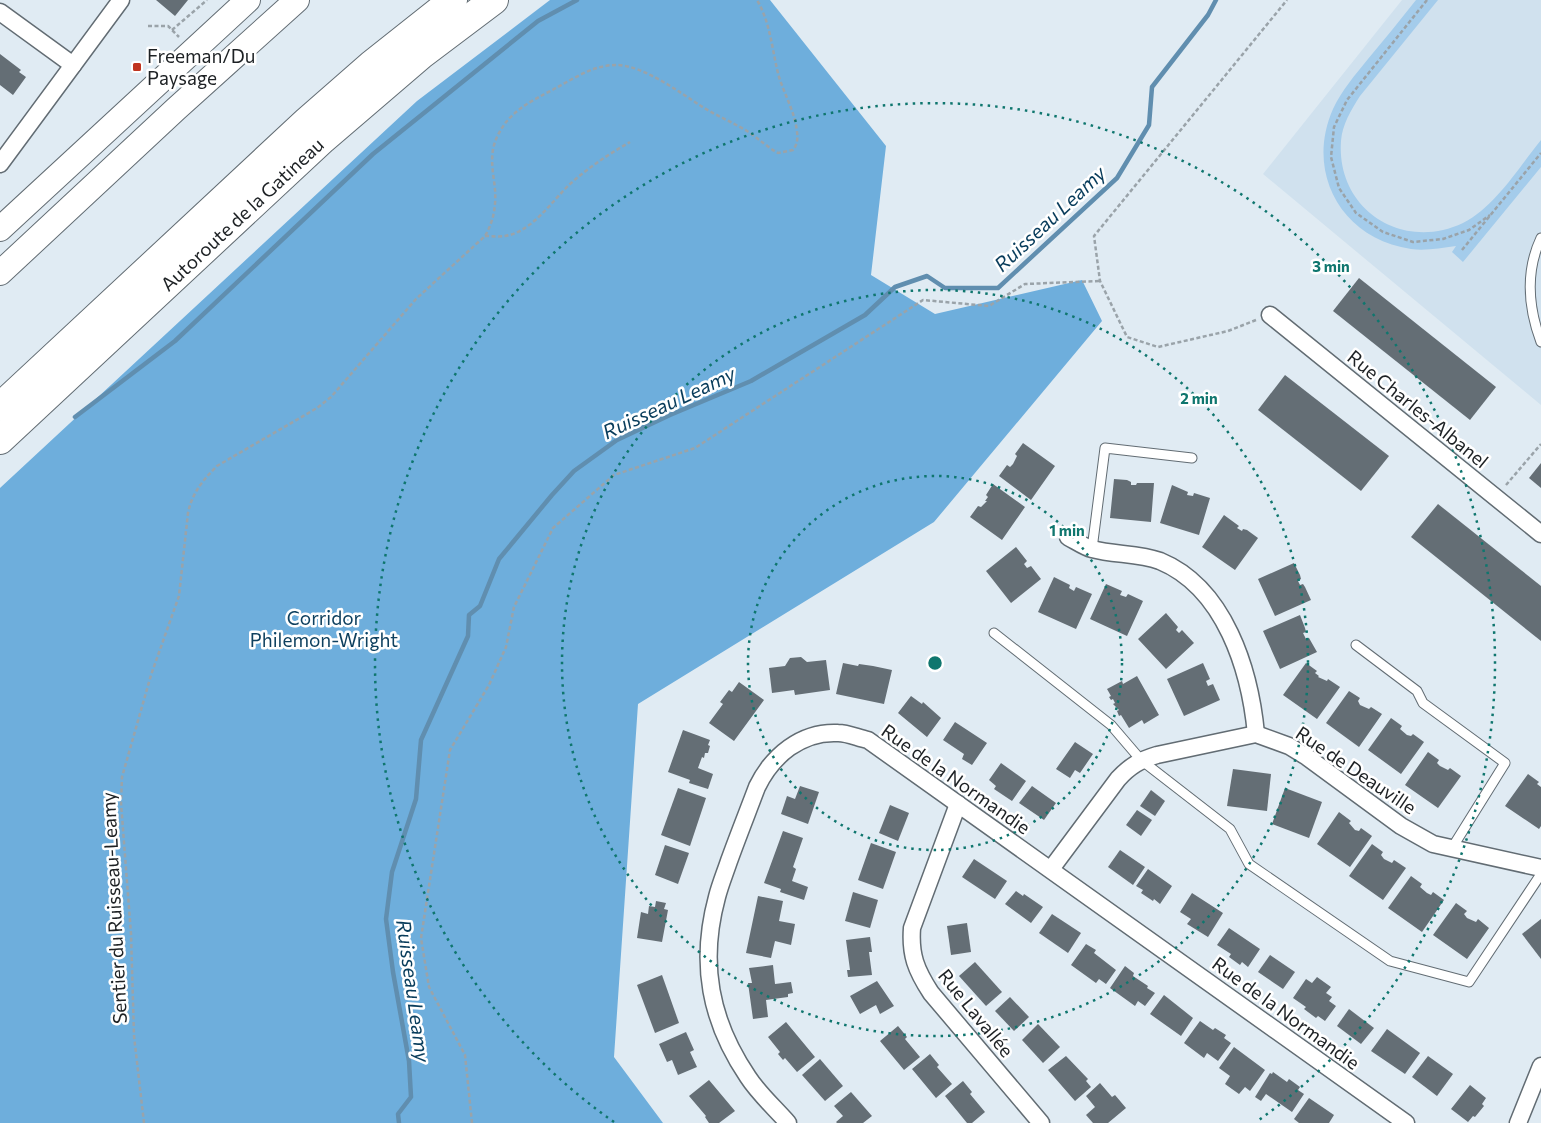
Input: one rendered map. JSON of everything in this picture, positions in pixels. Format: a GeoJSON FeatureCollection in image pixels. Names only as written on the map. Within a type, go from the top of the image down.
{"type":"FeatureCollection","features":[{"type":"Feature","properties":{"kind":"highway","name":"Autoroute de la Gatineau"},"geometry":{"type":"LineString","coordinates":[[0,407],[324,106],[393,46],[453,0]]}},
{"type":"Feature","properties":{"kind":"highway","name":"Autoroute de la Gatineau"},"geometry":{"type":"LineString","coordinates":[[0,440],[323,139],[421,55],[494,0]]}},
{"type":"Feature","properties":{"kind":"street"},"geometry":{"type":"LineString","coordinates":[[0,164],[120,0]]}},
{"type":"Feature","properties":{"kind":"street"},"geometry":{"type":"LineString","coordinates":[[0,229],[248,0]]}},
{"type":"Feature","properties":{"kind":"street"},"geometry":{"type":"LineString","coordinates":[[0,274],[162,122],[297,0]]}},
{"type":"Feature","properties":{"kind":"street"},"geometry":{"type":"LineString","coordinates":[[0,12],[73,65]]}},
{"type":"Feature","properties":{"kind":"street","name":"Rue Charles-Albanel"},"geometry":{"type":"LineString","coordinates":[[1270,315],[1541,534]]}},
{"type":"Feature","properties":{"kind":"street"},"geometry":{"type":"LineString","coordinates":[[1051,869],[1118,779],[1141,760],[1256,734],[1251,693],[1244,668],[1208,596],[1192,581],[1160,561],[1136,555],[1092,549],[1068,537]]}},
{"type":"Feature","properties":{"kind":"street","name":"Rue de la Normandie"},"geometry":{"type":"LineString","coordinates":[[788,1123],[749,1079],[727,1042],[714,1002],[709,972],[710,936],[717,896],[757,786],[765,770],[777,757],[805,738],[820,734],[838,733],[868,740],[1406,1123]]}},
{"type":"Feature","properties":{"kind":"street","name":"Rue de Deauville"},"geometry":{"type":"LineString","coordinates":[[1256,734],[1289,746],[1307,757],[1401,826],[1433,844],[1541,868]]}},
{"type":"Feature","properties":{"kind":"street","name":"Rue Lavallée"},"geometry":{"type":"LineString","coordinates":[[958,804],[912,928],[911,944],[914,960],[921,977],[931,993],[1041,1123]]}},
{"type":"Feature","properties":{"kind":"street"},"geometry":{"type":"LineString","coordinates":[[1518,1123],[1538,1084],[1541,1066]]}},
{"type":"Feature","properties":{"kind":"lane"},"geometry":{"type":"LineString","coordinates":[[1541,238],[1535,252],[1530,274],[1530,300],[1533,320],[1541,342]]}},
{"type":"Feature","properties":{"kind":"lane"},"geometry":{"type":"LineString","coordinates":[[1092,549],[1105,448],[1192,458]]}},
{"type":"Feature","properties":{"kind":"lane"},"geometry":{"type":"LineString","coordinates":[[994,633],[1111,726],[1141,760],[1230,829],[1249,864],[1390,961],[1469,982],[1541,874]]}},
{"type":"Feature","properties":{"kind":"lane"},"geometry":{"type":"LineString","coordinates":[[1356,645],[1417,691],[1423,703],[1505,763],[1452,848]]}},
{"type":"Feature","properties":{"kind":"path"},"geometry":{"type":"LineString","coordinates":[[172,30],[207,0]]}},
{"type":"Feature","properties":{"kind":"path","name":"Sentier du Ruisseau-Leamy"},"geometry":{"type":"LineString","coordinates":[[144,1123],[134,1036],[131,934],[121,803],[122,777],[151,675],[179,596],[190,502],[196,491],[204,479],[218,466],[317,408],[331,397],[416,299],[485,236],[492,224],[495,210],[491,156],[496,138],[514,112],[587,71],[623,65],[665,82],[704,108],[746,131],[770,149],[782,153],[793,150],[797,141],[796,124],[779,77],[766,17],[757,0]]}},
{"type":"Feature","properties":{"kind":"path"},"geometry":{"type":"LineString","coordinates":[[1270,315],[1228,331],[1158,347],[1128,336],[1100,281],[1094,236],[1287,0]]}},
{"type":"Feature","properties":{"kind":"path"},"geometry":{"type":"LineString","coordinates":[[1427,0],[1347,100],[1338,118],[1334,127],[1331,157],[1339,188],[1356,213],[1383,232],[1413,242],[1443,239],[1469,230],[1490,215]]}},
{"type":"Feature","properties":{"kind":"path"},"geometry":{"type":"LineString","coordinates":[[148,26],[168,26],[181,38]]}},
{"type":"Feature","properties":{"kind":"path"},"geometry":{"type":"LineString","coordinates":[[485,236],[506,236],[520,230],[543,214],[569,185],[600,159],[630,142]]}},
{"type":"Feature","properties":{"kind":"path"},"geometry":{"type":"LineString","coordinates":[[1462,250],[1541,153]]}},
{"type":"Feature","properties":{"kind":"path"},"geometry":{"type":"LineString","coordinates":[[472,1123],[465,1055],[429,987],[421,938],[450,750],[489,685],[506,646],[514,607],[553,528],[614,475],[695,448],[923,300],[989,306],[1025,284],[1100,281]]}},
{"type":"Feature","properties":{"kind":"path"},"geometry":{"type":"LineString","coordinates":[[1496,498],[1541,444]]}},
{"type":"Feature","properties":{"kind":"shaded area"},"geometry":{"type":"Polygon","coordinates":[[[1402,0],[1541,0],[1541,405],[1263,174],[1402,0]]]}},
{"type":"Feature","properties":{"kind":"shaded area"},"geometry":{"type":"Polygon","coordinates":[[[1416,0],[1438,0],[1353,107],[1345,123],[1342,135],[1342,165],[1349,187],[1361,204],[1377,218],[1396,228],[1418,232],[1440,231],[1463,223],[1486,207],[1506,186],[1541,140],[1541,167],[1463,262],[1452,252],[1456,246],[1411,249],[1386,243],[1365,232],[1348,217],[1335,199],[1327,178],[1324,156],[1325,133],[1340,95],[1416,0]]]}},
{"type":"Feature","properties":{"kind":"green space","name":"Corridor Philemon-Wright"},"geometry":{"type":"Polygon","coordinates":[[[550,0],[770,0],[886,146],[871,275],[935,314],[1082,280],[1102,321],[934,522],[638,704],[614,1057],[663,1123],[0,1123],[0,488],[417,101],[550,0]]]}},
{"type":"Feature","properties":{"kind":"building"},"geometry":{"type":"Polygon","coordinates":[[[156,0],[188,0],[175,16],[156,0]]]}},
{"type":"Feature","properties":{"kind":"building"},"geometry":{"type":"Polygon","coordinates":[[[0,54],[21,70],[19,72],[26,77],[13,95],[0,85],[0,54]]]}},
{"type":"Feature","properties":{"kind":"building"},"geometry":{"type":"Polygon","coordinates":[[[1359,278],[1496,387],[1470,420],[1333,311],[1359,278]]]}},
{"type":"Feature","properties":{"kind":"building"},"geometry":{"type":"Polygon","coordinates":[[[1285,375],[1389,456],[1361,491],[1258,410],[1285,375]]]}},
{"type":"Feature","properties":{"kind":"building"},"geometry":{"type":"Polygon","coordinates":[[[1023,443],[1055,466],[1031,500],[999,476],[1007,465],[1010,467],[1013,464],[1017,456],[1015,454],[1023,443]]]}},
{"type":"Feature","properties":{"kind":"building"},"geometry":{"type":"Polygon","coordinates":[[[1541,463],[1541,488],[1529,478],[1541,463]]]}},
{"type":"Feature","properties":{"kind":"building"},"geometry":{"type":"Polygon","coordinates":[[[1114,479],[1127,480],[1131,482],[1131,485],[1154,483],[1151,522],[1110,518],[1114,479]]]}},
{"type":"Feature","properties":{"kind":"building"},"geometry":{"type":"Polygon","coordinates":[[[993,484],[1025,507],[1002,540],[970,517],[978,506],[981,507],[987,501],[985,501],[988,497],[986,495],[993,484]]]}},
{"type":"Feature","properties":{"kind":"building"},"geometry":{"type":"Polygon","coordinates":[[[1172,485],[1188,492],[1187,495],[1193,496],[1194,493],[1210,498],[1199,535],[1160,523],[1172,485]]]}},
{"type":"Feature","properties":{"kind":"building"},"geometry":{"type":"Polygon","coordinates":[[[1438,504],[1541,586],[1541,641],[1411,537],[1438,504]]]}},
{"type":"Feature","properties":{"kind":"building"},"geometry":{"type":"Polygon","coordinates":[[[1224,515],[1239,526],[1237,528],[1242,531],[1243,529],[1247,530],[1258,538],[1235,570],[1202,547],[1224,515]]]}},
{"type":"Feature","properties":{"kind":"building"},"geometry":{"type":"Polygon","coordinates":[[[1016,547],[1027,561],[1024,564],[1027,568],[1031,566],[1041,579],[1011,603],[986,571],[1016,547]]]}},
{"type":"Feature","properties":{"kind":"building"},"geometry":{"type":"Polygon","coordinates":[[[1294,563],[1301,579],[1298,581],[1300,585],[1303,584],[1311,600],[1275,616],[1258,579],[1294,563]]]}},
{"type":"Feature","properties":{"kind":"building"},"geometry":{"type":"Polygon","coordinates":[[[1054,577],[1070,585],[1069,588],[1074,591],[1076,587],[1092,594],[1076,629],[1038,612],[1054,577]]]}},
{"type":"Feature","properties":{"kind":"building"},"geometry":{"type":"Polygon","coordinates":[[[1106,584],[1122,591],[1120,595],[1126,597],[1128,594],[1143,601],[1127,636],[1090,619],[1106,584]]]}},
{"type":"Feature","properties":{"kind":"building"},"geometry":{"type":"Polygon","coordinates":[[[1166,613],[1178,627],[1176,630],[1179,633],[1182,630],[1194,643],[1166,669],[1138,639],[1166,613]]]}},
{"type":"Feature","properties":{"kind":"building"},"geometry":{"type":"Polygon","coordinates":[[[1300,615],[1306,632],[1303,633],[1306,639],[1309,638],[1317,652],[1280,669],[1263,631],[1300,615]]]}},
{"type":"Feature","properties":{"kind":"building"},"geometry":{"type":"Polygon","coordinates":[[[801,657],[807,662],[826,660],[830,690],[795,695],[794,690],[772,693],[769,668],[785,666],[790,658],[801,657]]]}},
{"type":"Feature","properties":{"kind":"building"},"geometry":{"type":"Polygon","coordinates":[[[843,663],[892,670],[884,704],[836,694],[843,663]]]}},
{"type":"Feature","properties":{"kind":"building"},"geometry":{"type":"Polygon","coordinates":[[[1203,663],[1210,679],[1206,681],[1208,686],[1213,684],[1220,700],[1184,716],[1167,679],[1203,663]]]}},
{"type":"Feature","properties":{"kind":"building"},"geometry":{"type":"Polygon","coordinates":[[[1306,663],[1317,671],[1315,673],[1318,677],[1327,681],[1328,679],[1340,687],[1317,719],[1283,695],[1306,663]]]}},
{"type":"Feature","properties":{"kind":"building"},"geometry":{"type":"Polygon","coordinates":[[[1137,676],[1159,715],[1144,724],[1142,720],[1129,728],[1121,715],[1119,716],[1117,711],[1119,710],[1113,704],[1115,703],[1113,699],[1111,700],[1109,697],[1111,696],[1107,689],[1122,681],[1123,684],[1137,676]]]}},
{"type":"Feature","properties":{"kind":"building"},"geometry":{"type":"Polygon","coordinates":[[[739,682],[764,700],[734,741],[709,723],[723,704],[720,702],[729,690],[732,692],[739,682]]]}},
{"type":"Feature","properties":{"kind":"building"},"geometry":{"type":"Polygon","coordinates":[[[1349,691],[1360,698],[1358,701],[1360,705],[1369,709],[1371,707],[1382,714],[1359,747],[1326,723],[1349,691]]]}},
{"type":"Feature","properties":{"kind":"building"},"geometry":{"type":"Polygon","coordinates":[[[911,696],[922,704],[923,702],[941,718],[927,737],[898,713],[911,696]]]}},
{"type":"Feature","properties":{"kind":"building"},"geometry":{"type":"Polygon","coordinates":[[[1391,718],[1402,726],[1400,729],[1407,735],[1411,736],[1413,734],[1424,742],[1401,774],[1368,750],[1391,718]]]}},
{"type":"Feature","properties":{"kind":"building"},"geometry":{"type":"Polygon","coordinates":[[[955,722],[987,743],[972,765],[962,759],[964,754],[943,740],[955,722]]]}},
{"type":"Feature","properties":{"kind":"building"},"geometry":{"type":"Polygon","coordinates":[[[683,730],[710,740],[708,753],[705,753],[704,758],[702,757],[698,768],[713,774],[708,789],[689,783],[690,780],[668,772],[683,730]]]}},
{"type":"Feature","properties":{"kind":"building"},"geometry":{"type":"Polygon","coordinates":[[[1075,742],[1093,754],[1080,773],[1075,770],[1070,778],[1056,769],[1075,742]]]}},
{"type":"Feature","properties":{"kind":"building"},"geometry":{"type":"Polygon","coordinates":[[[1428,752],[1439,760],[1437,763],[1440,766],[1448,770],[1450,768],[1461,776],[1438,808],[1405,785],[1428,752]]]}},
{"type":"Feature","properties":{"kind":"building"},"geometry":{"type":"Polygon","coordinates":[[[1001,763],[1026,781],[1012,801],[994,789],[996,786],[989,780],[1001,763]]]}},
{"type":"Feature","properties":{"kind":"building"},"geometry":{"type":"Polygon","coordinates":[[[1233,769],[1271,774],[1267,811],[1227,806],[1233,769]]]}},
{"type":"Feature","properties":{"kind":"building"},"geometry":{"type":"Polygon","coordinates":[[[1528,774],[1539,782],[1537,784],[1541,787],[1541,826],[1539,829],[1505,806],[1528,774]]]}},
{"type":"Feature","properties":{"kind":"building"},"geometry":{"type":"Polygon","coordinates":[[[800,786],[819,792],[808,824],[781,814],[787,796],[795,799],[800,786]]]}},
{"type":"Feature","properties":{"kind":"building"},"geometry":{"type":"Polygon","coordinates":[[[1032,786],[1056,803],[1044,820],[1019,803],[1032,786]]]}},
{"type":"Feature","properties":{"kind":"building"},"geometry":{"type":"Polygon","coordinates":[[[678,788],[706,798],[690,846],[661,835],[678,788]]]}},
{"type":"Feature","properties":{"kind":"building"},"geometry":{"type":"Polygon","coordinates":[[[1285,788],[1322,802],[1309,838],[1272,824],[1285,788]]]}},
{"type":"Feature","properties":{"kind":"building"},"geometry":{"type":"Polygon","coordinates":[[[1151,790],[1165,801],[1155,816],[1140,806],[1151,790]]]}},
{"type":"Feature","properties":{"kind":"building"},"geometry":{"type":"Polygon","coordinates":[[[890,805],[909,813],[898,841],[879,833],[890,805]]]}},
{"type":"Feature","properties":{"kind":"building"},"geometry":{"type":"Polygon","coordinates":[[[1137,810],[1152,820],[1141,836],[1126,825],[1137,810]]]}},
{"type":"Feature","properties":{"kind":"building"},"geometry":{"type":"Polygon","coordinates":[[[1339,812],[1351,821],[1349,823],[1355,830],[1359,831],[1361,828],[1372,836],[1350,867],[1317,844],[1339,812]]]}},
{"type":"Feature","properties":{"kind":"building"},"geometry":{"type":"Polygon","coordinates":[[[783,831],[803,838],[793,867],[796,869],[792,881],[808,887],[804,900],[780,892],[781,889],[764,883],[783,831]]]}},
{"type":"Feature","properties":{"kind":"building"},"geometry":{"type":"Polygon","coordinates":[[[871,843],[896,852],[883,889],[858,880],[871,843]]]}},
{"type":"Feature","properties":{"kind":"building"},"geometry":{"type":"Polygon","coordinates":[[[1372,844],[1383,852],[1381,855],[1384,859],[1392,863],[1394,860],[1406,868],[1383,900],[1349,876],[1372,844]]]}},
{"type":"Feature","properties":{"kind":"building"},"geometry":{"type":"Polygon","coordinates":[[[665,845],[689,853],[678,884],[655,875],[665,845]]]}},
{"type":"Feature","properties":{"kind":"building"},"geometry":{"type":"Polygon","coordinates":[[[1120,850],[1145,867],[1133,885],[1108,867],[1120,850]]]}},
{"type":"Feature","properties":{"kind":"building"},"geometry":{"type":"Polygon","coordinates":[[[974,859],[1007,881],[995,899],[962,877],[974,859]]]}},
{"type":"Feature","properties":{"kind":"building"},"geometry":{"type":"Polygon","coordinates":[[[1148,869],[1172,886],[1160,904],[1141,893],[1143,890],[1136,886],[1148,869]]]}},
{"type":"Feature","properties":{"kind":"building"},"geometry":{"type":"Polygon","coordinates":[[[1411,876],[1422,884],[1420,887],[1427,893],[1431,895],[1433,892],[1444,900],[1422,932],[1388,908],[1411,876]]]}},
{"type":"Feature","properties":{"kind":"building"},"geometry":{"type":"Polygon","coordinates":[[[1016,891],[1043,907],[1031,923],[1005,904],[1016,891]]]}},
{"type":"Feature","properties":{"kind":"building"},"geometry":{"type":"Polygon","coordinates":[[[853,892],[878,900],[870,928],[845,921],[853,892]]]}},
{"type":"Feature","properties":{"kind":"building"},"geometry":{"type":"Polygon","coordinates":[[[1192,893],[1223,913],[1208,937],[1187,924],[1191,919],[1180,912],[1192,893]]]}},
{"type":"Feature","properties":{"kind":"building"},"geometry":{"type":"Polygon","coordinates":[[[758,896],[783,901],[779,921],[795,924],[791,945],[775,941],[771,958],[746,953],[758,896]]]}},
{"type":"Feature","properties":{"kind":"building"},"geometry":{"type":"Polygon","coordinates":[[[656,901],[666,903],[664,909],[668,910],[662,942],[637,938],[641,912],[648,914],[649,906],[655,907],[656,901]]]}},
{"type":"Feature","properties":{"kind":"building"},"geometry":{"type":"Polygon","coordinates":[[[1456,903],[1467,911],[1464,914],[1467,918],[1476,922],[1478,919],[1489,928],[1467,959],[1433,935],[1456,903]]]}},
{"type":"Feature","properties":{"kind":"building"},"geometry":{"type":"Polygon","coordinates":[[[1052,914],[1081,933],[1068,953],[1039,933],[1052,914]]]}},
{"type":"Feature","properties":{"kind":"building"},"geometry":{"type":"Polygon","coordinates":[[[1541,919],[1541,959],[1522,934],[1541,919]]]}},
{"type":"Feature","properties":{"kind":"building"},"geometry":{"type":"Polygon","coordinates":[[[967,923],[971,952],[951,955],[947,926],[967,923]]]}},
{"type":"Feature","properties":{"kind":"building"},"geometry":{"type":"Polygon","coordinates":[[[1229,928],[1260,949],[1248,967],[1242,962],[1240,965],[1229,957],[1231,954],[1217,945],[1229,928]]]}},
{"type":"Feature","properties":{"kind":"building"},"geometry":{"type":"Polygon","coordinates":[[[870,937],[872,952],[869,952],[872,975],[848,977],[847,970],[850,970],[846,940],[870,937]]]}},
{"type":"Feature","properties":{"kind":"building"},"geometry":{"type":"Polygon","coordinates":[[[1086,944],[1096,950],[1094,953],[1116,970],[1106,984],[1099,979],[1096,983],[1071,965],[1086,944]]]}},
{"type":"Feature","properties":{"kind":"building"},"geometry":{"type":"Polygon","coordinates":[[[1270,955],[1295,972],[1283,989],[1258,972],[1270,955]]]}},
{"type":"Feature","properties":{"kind":"building"},"geometry":{"type":"Polygon","coordinates":[[[975,962],[1002,992],[986,1006],[959,976],[975,962]]]}},
{"type":"Feature","properties":{"kind":"building"},"geometry":{"type":"Polygon","coordinates":[[[773,965],[775,984],[791,982],[793,993],[788,994],[788,997],[766,1000],[768,1017],[753,1019],[748,983],[752,983],[749,968],[773,965]]]}},
{"type":"Feature","properties":{"kind":"building"},"geometry":{"type":"Polygon","coordinates":[[[1125,966],[1134,973],[1133,976],[1155,993],[1145,1006],[1138,1001],[1135,1006],[1110,988],[1125,966]]]}},
{"type":"Feature","properties":{"kind":"building"},"geometry":{"type":"Polygon","coordinates":[[[662,975],[679,1023],[655,1033],[637,985],[662,975]]]}},
{"type":"Feature","properties":{"kind":"building"},"geometry":{"type":"Polygon","coordinates":[[[1317,977],[1331,987],[1326,993],[1332,997],[1329,1001],[1336,1006],[1325,1021],[1318,1016],[1316,1018],[1304,1009],[1306,1007],[1293,998],[1306,979],[1312,983],[1317,977]]]}},
{"type":"Feature","properties":{"kind":"building"},"geometry":{"type":"Polygon","coordinates":[[[877,981],[894,1006],[880,1014],[876,1005],[860,1014],[850,996],[877,981]]]}},
{"type":"Feature","properties":{"kind":"building"},"geometry":{"type":"Polygon","coordinates":[[[1164,995],[1193,1018],[1181,1036],[1150,1014],[1164,995]]]}},
{"type":"Feature","properties":{"kind":"building"},"geometry":{"type":"Polygon","coordinates":[[[1010,997],[1029,1017],[1014,1031],[995,1011],[1010,997]]]}},
{"type":"Feature","properties":{"kind":"building"},"geometry":{"type":"Polygon","coordinates":[[[1349,1009],[1374,1028],[1361,1044],[1337,1026],[1349,1009]]]}},
{"type":"Feature","properties":{"kind":"building"},"geometry":{"type":"Polygon","coordinates":[[[1200,1021],[1213,1030],[1215,1028],[1226,1035],[1224,1038],[1231,1043],[1218,1061],[1207,1053],[1204,1058],[1184,1043],[1200,1021]]]}},
{"type":"Feature","properties":{"kind":"building"},"geometry":{"type":"Polygon","coordinates":[[[786,1022],[815,1057],[797,1072],[785,1058],[783,1060],[778,1054],[780,1052],[768,1037],[786,1022]]]}},
{"type":"Feature","properties":{"kind":"building"},"geometry":{"type":"Polygon","coordinates":[[[1038,1024],[1060,1047],[1043,1063],[1022,1040],[1038,1024]]]}},
{"type":"Feature","properties":{"kind":"building"},"geometry":{"type":"Polygon","coordinates":[[[898,1026],[907,1037],[905,1039],[920,1057],[904,1070],[880,1041],[898,1026]]]}},
{"type":"Feature","properties":{"kind":"building"},"geometry":{"type":"Polygon","coordinates":[[[1387,1029],[1420,1053],[1405,1074],[1371,1051],[1387,1029]]]}},
{"type":"Feature","properties":{"kind":"building"},"geometry":{"type":"Polygon","coordinates":[[[686,1032],[694,1050],[690,1052],[697,1067],[678,1075],[672,1060],[667,1062],[659,1044],[686,1032]]]}},
{"type":"Feature","properties":{"kind":"building"},"geometry":{"type":"Polygon","coordinates":[[[1234,1047],[1265,1070],[1250,1091],[1245,1087],[1239,1094],[1225,1084],[1230,1076],[1219,1068],[1234,1047]]]}},
{"type":"Feature","properties":{"kind":"building"},"geometry":{"type":"Polygon","coordinates":[[[930,1054],[939,1065],[937,1067],[952,1084],[936,1098],[912,1069],[930,1054]]]}},
{"type":"Feature","properties":{"kind":"building"},"geometry":{"type":"Polygon","coordinates":[[[1066,1056],[1088,1079],[1086,1081],[1091,1087],[1075,1101],[1048,1070],[1066,1056]]]}},
{"type":"Feature","properties":{"kind":"building"},"geometry":{"type":"Polygon","coordinates":[[[1428,1056],[1453,1074],[1437,1096],[1412,1077],[1428,1056]]]}},
{"type":"Feature","properties":{"kind":"building"},"geometry":{"type":"Polygon","coordinates":[[[820,1059],[843,1086],[825,1101],[802,1075],[820,1059]]]}},
{"type":"Feature","properties":{"kind":"building"},"geometry":{"type":"Polygon","coordinates":[[[1273,1072],[1287,1082],[1289,1079],[1300,1087],[1298,1090],[1304,1094],[1292,1112],[1266,1094],[1261,1101],[1255,1097],[1270,1073],[1272,1074],[1273,1072]]]}},
{"type":"Feature","properties":{"kind":"building"},"geometry":{"type":"Polygon","coordinates":[[[709,1080],[735,1111],[719,1123],[709,1123],[706,1116],[689,1096],[709,1080]]]}},
{"type":"Feature","properties":{"kind":"building"},"geometry":{"type":"Polygon","coordinates":[[[963,1081],[972,1092],[970,1094],[985,1112],[972,1123],[967,1123],[945,1096],[963,1081]]]}},
{"type":"Feature","properties":{"kind":"building"},"geometry":{"type":"Polygon","coordinates":[[[1100,1083],[1112,1097],[1115,1095],[1126,1108],[1108,1123],[1093,1123],[1086,1115],[1095,1107],[1086,1096],[1100,1083]]]}},
{"type":"Feature","properties":{"kind":"building"},"geometry":{"type":"Polygon","coordinates":[[[1470,1085],[1486,1098],[1482,1104],[1484,1106],[1468,1122],[1451,1109],[1470,1085]]]}},
{"type":"Feature","properties":{"kind":"building"},"geometry":{"type":"Polygon","coordinates":[[[851,1092],[872,1116],[863,1123],[837,1123],[843,1116],[834,1106],[851,1092]]]}},
{"type":"Feature","properties":{"kind":"building"},"geometry":{"type":"Polygon","coordinates":[[[1309,1098],[1334,1115],[1329,1123],[1299,1123],[1294,1119],[1309,1098]]]}},
{"type":"Feature","properties":{"kind":"waterway"},"geometry":{"type":"LineString","coordinates":[[75,417],[175,341],[373,154],[538,21],[577,0]]}},
{"type":"Feature","properties":{"kind":"waterway","name":"Ruisseau Leamy"},"geometry":{"type":"LineString","coordinates":[[399,1123],[398,1114],[411,1097],[409,1061],[393,972],[386,919],[392,872],[416,799],[421,740],[468,636],[469,615],[480,606],[499,559],[574,471],[617,440],[670,415],[751,381],[865,315],[895,287],[927,276],[945,288],[998,288],[1117,178],[1149,125],[1152,87],[1208,15],[1216,0]]}},
{"type":"Feature","properties":{"kind":"place","name":"Freeman/Du Paysage"},"geometry":{"type":"Point","coordinates":[137,67]}}]}
